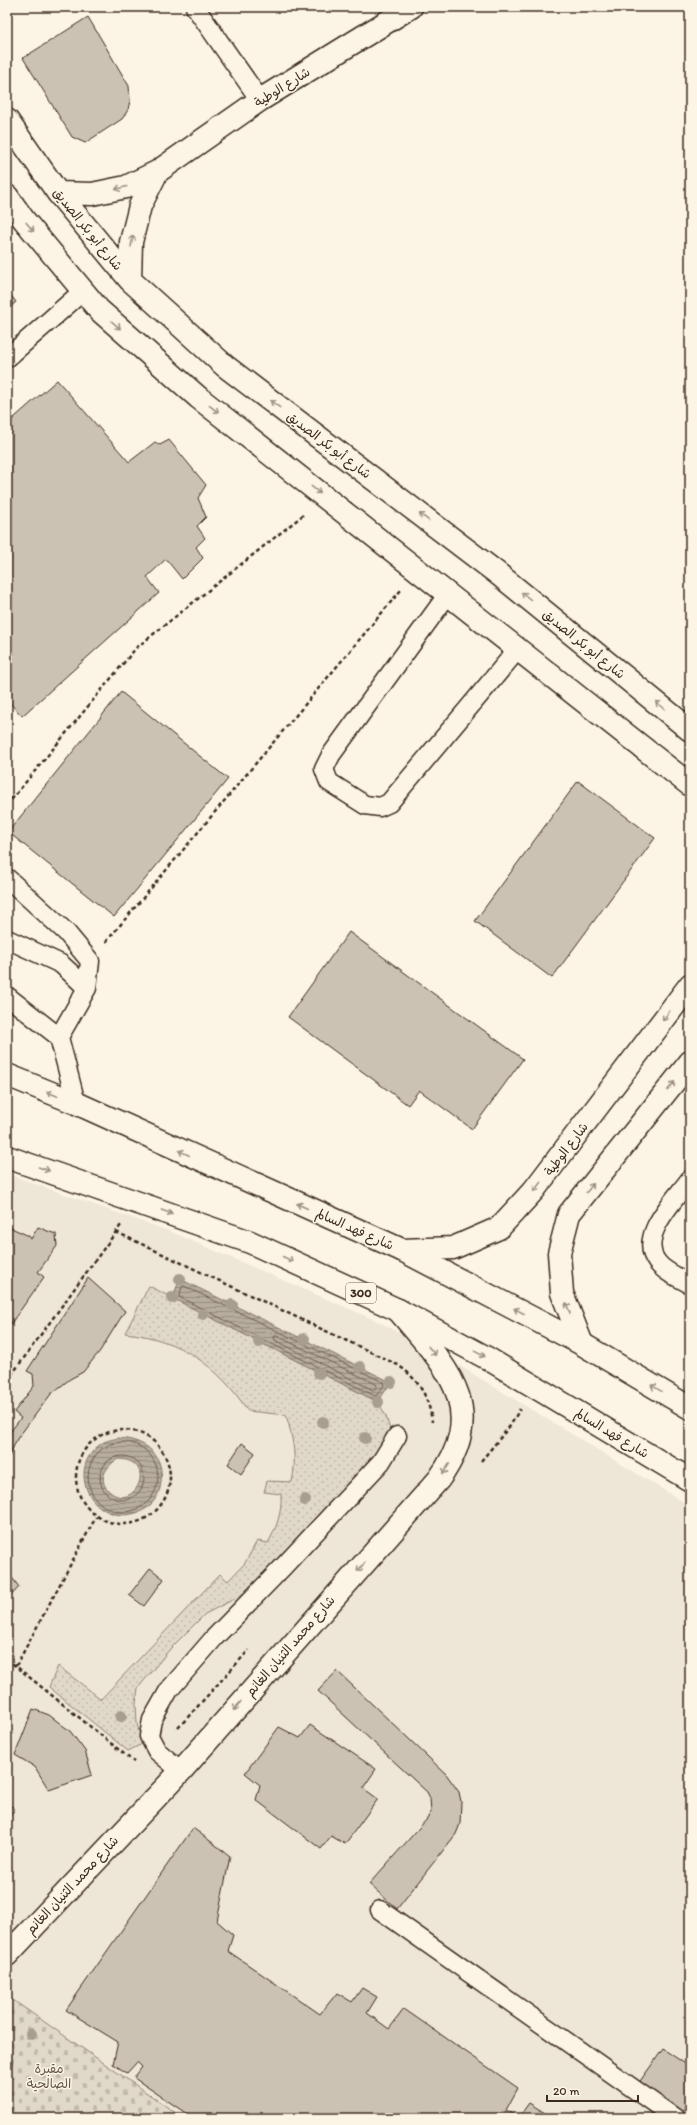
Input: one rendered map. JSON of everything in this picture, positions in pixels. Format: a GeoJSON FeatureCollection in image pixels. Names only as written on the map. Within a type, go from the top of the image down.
{"type":"FeatureCollection","features":[{"type":"Feature","properties":{"kind":"street","name":"شارع الوطية"},"geometry":{"type":"LineString","coordinates":[[58,193],[92,194],[126,187],[157,172],[260,100],[411,7]]}},
{"type":"Feature","properties":{"kind":"street","name":"شارع أبو بكر الصديق"},"geometry":{"type":"LineString","coordinates":[[7,120],[58,193],[130,280],[225,366],[497,573],[690,730]]}},
{"type":"Feature","properties":{"kind":"street","name":"شارع الوطية"},"geometry":{"type":"LineString","coordinates":[[130,280],[131,242],[140,206],[157,172]]}},
{"type":"Feature","properties":{"kind":"street"},"geometry":{"type":"LineString","coordinates":[[7,196],[24,220],[99,310],[199,398],[690,785]]}},
{"type":"Feature","properties":{"kind":"street","name":"شارع الوطية"},"geometry":{"type":"LineString","coordinates":[[402,1250],[453,1248],[499,1228],[534,1190],[690,985]]}},
{"type":"Feature","properties":{"kind":"street"},"geometry":{"type":"LineString","coordinates":[[582,1344],[562,1293],[559,1253],[569,1214],[690,1062]]}},
{"type":"Feature","properties":{"kind":"street","name":"شارع فهد السالم"},"geometry":{"type":"LineString","coordinates":[[7,1075],[76,1103],[402,1250],[582,1344],[690,1408]]}},
{"type":"Feature","properties":{"kind":"street","name":"شارع فهد السالم"},"geometry":{"type":"LineString","coordinates":[[7,1156],[250,1242],[398,1310],[487,1358],[690,1480]]}},
{"type":"Feature","properties":{"kind":"street","name":"شارع محمد الثنيان الغانم"},"geometry":{"type":"LineString","coordinates":[[7,1955],[180,1771],[439,1479],[454,1457],[461,1432],[462,1418],[455,1388],[442,1363],[398,1310]]}},
{"type":"Feature","properties":{"kind":"lane"},"geometry":{"type":"LineString","coordinates":[[195,7],[260,100]]}},
{"type":"Feature","properties":{"kind":"lane"},"geometry":{"type":"LineString","coordinates":[[7,358],[83,291]]}},
{"type":"Feature","properties":{"kind":"lane"},"geometry":{"type":"LineString","coordinates":[[448,594],[331,755],[324,769],[329,782],[365,805],[380,807],[389,803],[518,649]]}},
{"type":"Feature","properties":{"kind":"lane"},"geometry":{"type":"LineString","coordinates":[[7,878],[66,932],[90,961],[87,988],[59,1037]]}},
{"type":"Feature","properties":{"kind":"lane"},"geometry":{"type":"LineString","coordinates":[[7,939],[61,964],[87,988]]}},
{"type":"Feature","properties":{"kind":"lane"},"geometry":{"type":"LineString","coordinates":[[7,996],[59,1037],[76,1103]]}},
{"type":"Feature","properties":{"kind":"lane"},"geometry":{"type":"LineString","coordinates":[[690,1180],[654,1229],[650,1240],[652,1252],[657,1262],[690,1284]]}},
{"type":"Feature","properties":{"kind":"lane"},"geometry":{"type":"LineString","coordinates":[[180,1771],[156,1751],[149,1736],[152,1720],[169,1690],[214,1638],[381,1462],[397,1436]]}},
{"type":"Feature","properties":{"kind":"lane"},"geometry":{"type":"LineString","coordinates":[[380,1910],[675,2118]]}},
{"type":"Feature","properties":{"kind":"path"},"geometry":{"type":"LineString","coordinates":[[7,805],[136,648],[325,498]]}},
{"type":"Feature","properties":{"kind":"path"},"geometry":{"type":"LineString","coordinates":[[90,961],[418,570]]}},
{"type":"Feature","properties":{"kind":"path"},"geometry":{"type":"LineString","coordinates":[[7,1381],[138,1202]]}},
{"type":"Feature","properties":{"kind":"path"},"geometry":{"type":"LineString","coordinates":[[116,1232],[398,1365],[419,1383],[426,1395],[431,1408],[432,1425]]}},
{"type":"Feature","properties":{"kind":"path"},"geometry":{"type":"LineString","coordinates":[[118,1429],[134,1430],[149,1437],[161,1449],[168,1463],[170,1484],[162,1504],[143,1520],[127,1524],[111,1523],[96,1516],[84,1505],[77,1490],[75,1473],[79,1458],[88,1444],[102,1434],[118,1429]]}},
{"type":"Feature","properties":{"kind":"path"},"geometry":{"type":"LineString","coordinates":[[16,1666],[96,1516]]}},
{"type":"Feature","properties":{"kind":"path"},"geometry":{"type":"LineString","coordinates":[[156,1751],[254,1644]]}},
{"type":"Feature","properties":{"kind":"path"},"geometry":{"type":"LineString","coordinates":[[7,1659],[164,1787]]}},
{"type":"Feature","properties":{"kind":"shaded area"},"geometry":{"type":"Polygon","coordinates":[[[7,1174],[169,1231],[375,1320],[437,1352],[690,1506],[690,2118],[183,2118],[7,1996],[7,1174]]]}},
{"type":"Feature","properties":{"kind":"green space"},"geometry":{"type":"Polygon","coordinates":[[[149,1286],[378,1402],[386,1416],[390,1430],[374,1459],[248,1592],[205,1614],[170,1649],[138,1688],[136,1704],[137,1723],[142,1744],[128,1751],[49,1687],[58,1666],[101,1699],[220,1574],[228,1581],[245,1563],[257,1541],[268,1543],[278,1519],[281,1507],[281,1494],[264,1492],[267,1481],[292,1482],[294,1465],[291,1432],[286,1415],[248,1411],[224,1381],[211,1368],[196,1357],[181,1348],[164,1341],[125,1333],[149,1286]]]}},
{"type":"Feature","properties":{"kind":"green space","name":"مقبرة الصالحية"},"geometry":{"type":"Polygon","coordinates":[[[7,1996],[183,2118],[7,2118],[7,1996]]]}},
{"type":"Feature","properties":{"kind":"water"},"geometry":{"type":"Polygon","coordinates":[[[180,1279],[391,1382],[378,1402],[172,1298],[180,1279]]]}},
{"type":"Feature","properties":{"kind":"water"},"geometry":{"type":"Polygon","coordinates":[[[119,1438],[138,1442],[153,1452],[160,1467],[161,1477],[160,1488],[157,1496],[150,1506],[143,1511],[122,1515],[108,1512],[96,1504],[88,1492],[84,1479],[85,1465],[92,1453],[104,1442],[119,1438]],[[118,1459],[110,1465],[104,1474],[103,1478],[105,1487],[118,1496],[127,1496],[134,1491],[139,1484],[140,1476],[138,1468],[131,1462],[118,1459]]]}},
{"type":"Feature","properties":{"kind":"building"},"geometry":{"type":"Polygon","coordinates":[[[88,17],[129,86],[130,100],[128,110],[122,119],[85,143],[72,137],[23,58],[88,17]]]}},
{"type":"Feature","properties":{"kind":"building"},"geometry":{"type":"Polygon","coordinates":[[[7,290],[16,302],[7,310],[7,290]]]}},
{"type":"Feature","properties":{"kind":"building"},"geometry":{"type":"Polygon","coordinates":[[[57,380],[129,462],[155,442],[160,445],[169,440],[206,485],[198,498],[206,517],[197,526],[205,538],[196,547],[203,558],[182,579],[166,559],[147,577],[159,593],[22,716],[7,700],[7,424],[57,380]]]}},
{"type":"Feature","properties":{"kind":"building"},"geometry":{"type":"Polygon","coordinates":[[[121,692],[228,779],[114,917],[8,832],[121,692]]]}},
{"type":"Feature","properties":{"kind":"building"},"geometry":{"type":"Polygon","coordinates":[[[578,781],[655,838],[552,978],[475,921],[578,781]]]}},
{"type":"Feature","properties":{"kind":"building"},"geometry":{"type":"Polygon","coordinates":[[[349,932],[523,1059],[472,1129],[419,1090],[408,1105],[288,1017],[349,932]]]}},
{"type":"Feature","properties":{"kind":"building"},"geometry":{"type":"Polygon","coordinates":[[[7,1226],[29,1236],[31,1239],[38,1227],[56,1234],[57,1246],[38,1272],[44,1277],[7,1329],[7,1226]]]}},
{"type":"Feature","properties":{"kind":"building"},"geometry":{"type":"Polygon","coordinates":[[[88,1278],[125,1311],[100,1351],[83,1372],[70,1379],[51,1394],[17,1439],[7,1461],[7,1436],[21,1418],[14,1412],[34,1386],[33,1374],[27,1371],[88,1278]]]}},
{"type":"Feature","properties":{"kind":"building"},"geometry":{"type":"Polygon","coordinates":[[[242,1443],[255,1453],[241,1474],[228,1464],[242,1443]]]}},
{"type":"Feature","properties":{"kind":"building"},"geometry":{"type":"Polygon","coordinates":[[[150,1568],[164,1579],[144,1606],[129,1595],[150,1568]]]}},
{"type":"Feature","properties":{"kind":"building"},"geometry":{"type":"Polygon","coordinates":[[[7,1571],[19,1587],[7,1600],[7,1571]]]}},
{"type":"Feature","properties":{"kind":"building"},"geometry":{"type":"Polygon","coordinates":[[[337,1671],[446,1774],[459,1792],[461,1802],[460,1824],[456,1834],[397,1909],[369,1884],[427,1819],[431,1812],[430,1798],[427,1792],[318,1691],[337,1671]]]}},
{"type":"Feature","properties":{"kind":"building"},"geometry":{"type":"Polygon","coordinates":[[[33,1709],[49,1715],[70,1731],[85,1751],[92,1775],[49,1790],[35,1767],[15,1755],[33,1709]]]}},
{"type":"Feature","properties":{"kind":"building"},"geometry":{"type":"Polygon","coordinates":[[[310,1725],[376,1769],[363,1788],[378,1799],[345,1844],[331,1836],[321,1849],[256,1800],[260,1785],[245,1773],[279,1727],[300,1738],[310,1725]]]}},
{"type":"Feature","properties":{"kind":"building"},"geometry":{"type":"Polygon","coordinates":[[[7,1803],[15,1809],[7,1820],[7,1803]]]}},
{"type":"Feature","properties":{"kind":"building"},"geometry":{"type":"Polygon","coordinates":[[[193,1828],[230,1856],[217,1921],[233,1935],[228,1951],[320,2014],[337,1993],[352,2002],[362,1988],[377,1997],[367,2013],[389,2029],[404,2009],[518,2088],[506,2110],[518,2118],[193,2118],[134,2078],[142,2067],[137,2062],[127,2073],[113,2064],[118,2042],[66,2010],[193,1828]]]}},
{"type":"Feature","properties":{"kind":"building"},"geometry":{"type":"Polygon","coordinates":[[[663,2049],[690,2067],[690,2100],[682,2112],[638,2084],[663,2049]]]}},
{"type":"Feature","properties":{"kind":"building"},"geometry":{"type":"Polygon","coordinates":[[[529,2103],[545,2113],[541,2118],[518,2118],[529,2103]]]}}]}
